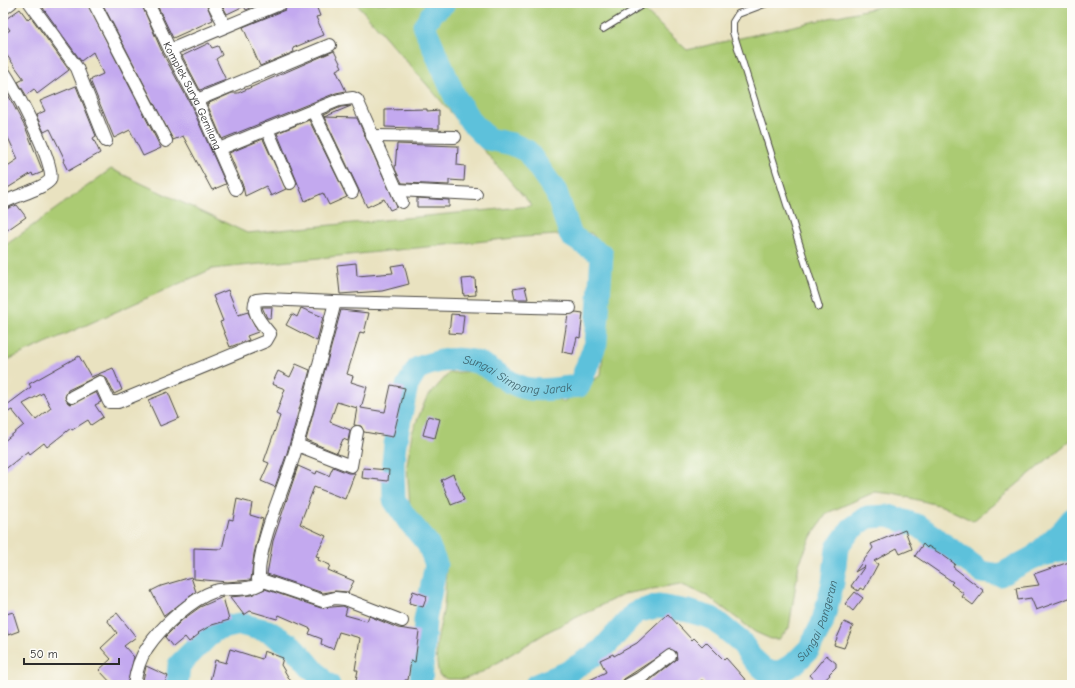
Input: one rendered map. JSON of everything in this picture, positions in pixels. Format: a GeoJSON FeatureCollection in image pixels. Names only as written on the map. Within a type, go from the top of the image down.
{"type":"FeatureCollection","features":[{"type":"Feature","properties":{"kind":"street"},"geometry":{"type":"LineString","coordinates":[[3,9],[11,3]]}},
{"type":"Feature","properties":{"kind":"street"},"geometry":{"type":"LineString","coordinates":[[30,3],[77,68],[106,141]]}},
{"type":"Feature","properties":{"kind":"street"},"geometry":{"type":"LineString","coordinates":[[94,3],[166,141]]}},
{"type":"Feature","properties":{"kind":"street","name":"Komplek Surya Gemilang"},"geometry":{"type":"LineString","coordinates":[[148,3],[170,50],[197,100],[236,189]]}},
{"type":"Feature","properties":{"kind":"street"},"geometry":{"type":"LineString","coordinates":[[213,3],[225,26]]}},
{"type":"Feature","properties":{"kind":"street"},"geometry":{"type":"LineString","coordinates":[[170,50],[279,4]]}},
{"type":"Feature","properties":{"kind":"street"},"geometry":{"type":"LineString","coordinates":[[197,100],[330,45]]}},
{"type":"Feature","properties":{"kind":"street"},"geometry":{"type":"LineString","coordinates":[[3,203],[43,185],[50,180],[52,174],[42,142],[4,75]]}},
{"type":"Feature","properties":{"kind":"street"},"geometry":{"type":"LineString","coordinates":[[219,149],[339,100],[353,98],[356,100],[398,190],[402,202]]}},
{"type":"Feature","properties":{"kind":"street"},"geometry":{"type":"LineString","coordinates":[[313,111],[352,192]]}},
{"type":"Feature","properties":{"kind":"street"},"geometry":{"type":"LineString","coordinates":[[267,129],[290,183]]}},
{"type":"Feature","properties":{"kind":"street"},"geometry":{"type":"LineString","coordinates":[[372,136],[455,137]]}},
{"type":"Feature","properties":{"kind":"street"},"geometry":{"type":"LineString","coordinates":[[398,190],[476,194]]}},
{"type":"Feature","properties":{"kind":"street"},"geometry":{"type":"LineString","coordinates":[[72,397],[100,382],[109,402],[118,402],[266,340],[270,334],[255,313],[254,304],[256,300],[266,299],[570,308]]}},
{"type":"Feature","properties":{"kind":"street"},"geometry":{"type":"LineString","coordinates":[[134,685],[135,674],[146,649],[158,634],[188,606],[215,591],[253,588],[260,584],[258,579],[262,550],[297,445],[335,302]]}},
{"type":"Feature","properties":{"kind":"street"},"geometry":{"type":"LineString","coordinates":[[297,445],[351,466],[357,432]]}},
{"type":"Feature","properties":{"kind":"street"},"geometry":{"type":"LineString","coordinates":[[258,579],[323,601],[335,598],[345,599],[402,620]]}},
{"type":"Feature","properties":{"kind":"street"},"geometry":{"type":"LineString","coordinates":[[628,685],[639,680],[670,656]]}},
{"type":"Feature","properties":{"kind":"lane"},"geometry":{"type":"LineString","coordinates":[[603,29],[645,3]]}},
{"type":"Feature","properties":{"kind":"lane"},"geometry":{"type":"LineString","coordinates":[[767,3],[738,14],[733,22],[733,32],[819,307]]}},
{"type":"Feature","properties":{"kind":"green space"},"geometry":{"type":"Polygon","coordinates":[[[356,3],[636,3],[687,50],[896,3],[1072,3],[1072,439],[973,521],[942,506],[894,494],[875,492],[827,513],[811,537],[799,564],[789,628],[779,639],[771,639],[755,632],[706,595],[680,584],[624,594],[549,631],[482,672],[465,679],[447,679],[439,675],[436,650],[443,612],[446,564],[435,538],[410,507],[407,465],[412,433],[426,399],[449,373],[475,371],[563,402],[601,375],[612,256],[591,233],[524,237],[212,269],[3,362],[3,247],[111,169],[247,233],[532,206],[356,3]]]}},
{"type":"Feature","properties":{"kind":"building"},"geometry":{"type":"Polygon","coordinates":[[[49,3],[87,3],[161,148],[143,156],[130,130],[114,138],[90,80],[103,74],[93,52],[81,61],[43,8],[49,3]]]}},
{"type":"Feature","properties":{"kind":"building"},"geometry":{"type":"Polygon","coordinates":[[[102,3],[141,3],[163,54],[190,103],[226,184],[212,190],[183,136],[173,140],[102,3]]]}},
{"type":"Feature","properties":{"kind":"building"},"geometry":{"type":"Polygon","coordinates":[[[156,3],[206,3],[213,20],[173,38],[156,3]]]}},
{"type":"Feature","properties":{"kind":"building"},"geometry":{"type":"Polygon","coordinates":[[[221,3],[263,3],[246,10],[244,6],[227,14],[221,3]]]}},
{"type":"Feature","properties":{"kind":"building"},"geometry":{"type":"Polygon","coordinates":[[[289,3],[315,3],[320,16],[316,17],[324,35],[293,48],[294,52],[260,66],[243,27],[285,10],[289,3]]]}},
{"type":"Feature","properties":{"kind":"building"},"geometry":{"type":"Polygon","coordinates":[[[20,9],[28,20],[31,17],[69,70],[37,94],[34,89],[26,95],[18,82],[24,79],[3,50],[3,35],[10,30],[3,21],[20,9]]]}},
{"type":"Feature","properties":{"kind":"building"},"geometry":{"type":"Polygon","coordinates":[[[209,43],[212,48],[218,46],[222,55],[216,59],[226,80],[200,90],[182,56],[209,43]]]}},
{"type":"Feature","properties":{"kind":"building"},"geometry":{"type":"Polygon","coordinates":[[[334,51],[342,67],[336,70],[346,91],[336,93],[222,139],[207,104],[232,93],[238,93],[334,51]]]}},
{"type":"Feature","properties":{"kind":"building"},"geometry":{"type":"Polygon","coordinates":[[[76,86],[96,136],[93,138],[100,153],[68,171],[63,161],[65,160],[50,129],[44,132],[36,115],[45,111],[40,101],[76,86]]]}},
{"type":"Feature","properties":{"kind":"building"},"geometry":{"type":"Polygon","coordinates":[[[5,89],[26,129],[43,172],[33,176],[32,173],[6,189],[8,192],[3,194],[3,169],[18,159],[3,127],[3,90],[5,89]]]}},
{"type":"Feature","properties":{"kind":"building"},"geometry":{"type":"Polygon","coordinates":[[[351,106],[324,117],[323,115],[341,107],[351,106]]]}},
{"type":"Feature","properties":{"kind":"building"},"geometry":{"type":"Polygon","coordinates":[[[427,109],[427,111],[439,110],[439,129],[385,127],[385,110],[427,109]]]}},
{"type":"Feature","properties":{"kind":"building"},"geometry":{"type":"Polygon","coordinates":[[[324,117],[357,118],[397,207],[390,210],[384,199],[367,207],[324,117]]]}},
{"type":"Feature","properties":{"kind":"building"},"geometry":{"type":"Polygon","coordinates":[[[309,120],[347,197],[329,205],[323,193],[305,201],[277,133],[309,120]]]}},
{"type":"Feature","properties":{"kind":"building"},"geometry":{"type":"Polygon","coordinates":[[[263,139],[286,189],[271,196],[266,186],[245,196],[243,186],[229,153],[263,139]]]}},
{"type":"Feature","properties":{"kind":"building"},"geometry":{"type":"Polygon","coordinates":[[[397,144],[458,146],[457,165],[465,166],[464,181],[449,180],[449,185],[402,183],[395,169],[397,144]]]}},
{"type":"Feature","properties":{"kind":"building"},"geometry":{"type":"Polygon","coordinates":[[[417,198],[449,200],[449,207],[417,207],[417,198]]]}},
{"type":"Feature","properties":{"kind":"building"},"geometry":{"type":"Polygon","coordinates":[[[17,205],[26,217],[3,233],[3,210],[17,205]]]}},
{"type":"Feature","properties":{"kind":"building"},"geometry":{"type":"Polygon","coordinates":[[[356,263],[357,276],[393,273],[391,266],[404,264],[409,284],[382,291],[340,294],[337,265],[356,263]]]}},
{"type":"Feature","properties":{"kind":"building"},"geometry":{"type":"Polygon","coordinates":[[[475,278],[476,295],[464,296],[462,279],[475,278]]]}},
{"type":"Feature","properties":{"kind":"building"},"geometry":{"type":"Polygon","coordinates":[[[525,287],[528,299],[515,299],[513,289],[525,287]]]}},
{"type":"Feature","properties":{"kind":"building"},"geometry":{"type":"Polygon","coordinates":[[[228,290],[238,315],[248,312],[258,332],[247,336],[249,340],[230,347],[220,322],[223,321],[213,296],[228,290]]]}},
{"type":"Feature","properties":{"kind":"building"},"geometry":{"type":"Polygon","coordinates":[[[262,307],[272,307],[271,318],[267,318],[262,307]]]}},
{"type":"Feature","properties":{"kind":"building"},"geometry":{"type":"Polygon","coordinates":[[[301,308],[323,317],[317,341],[286,325],[292,314],[297,317],[301,308]]]}},
{"type":"Feature","properties":{"kind":"building"},"geometry":{"type":"Polygon","coordinates":[[[341,310],[369,313],[364,333],[360,332],[347,374],[353,376],[351,382],[367,387],[361,408],[385,412],[391,385],[405,388],[393,437],[364,432],[361,426],[354,425],[357,408],[337,402],[330,422],[350,430],[348,441],[343,439],[337,453],[306,440],[341,310]]]}},
{"type":"Feature","properties":{"kind":"building"},"geometry":{"type":"Polygon","coordinates":[[[576,312],[583,313],[580,338],[577,337],[573,354],[562,352],[568,315],[576,312]]]}},
{"type":"Feature","properties":{"kind":"building"},"geometry":{"type":"Polygon","coordinates":[[[451,314],[464,315],[462,334],[449,333],[451,314]]]}},
{"type":"Feature","properties":{"kind":"building"},"geometry":{"type":"Polygon","coordinates":[[[79,356],[91,377],[113,368],[122,390],[114,394],[107,379],[100,375],[68,390],[65,397],[68,403],[71,404],[96,392],[101,402],[95,405],[103,417],[91,425],[88,420],[72,430],[71,428],[47,447],[44,443],[30,454],[28,451],[3,471],[3,442],[24,425],[12,410],[6,413],[3,408],[31,387],[29,384],[79,356]],[[43,393],[23,404],[36,420],[51,408],[43,393]]]}},
{"type":"Feature","properties":{"kind":"building"},"geometry":{"type":"Polygon","coordinates":[[[296,364],[310,370],[287,453],[275,487],[261,481],[269,463],[264,461],[280,416],[276,414],[285,389],[272,384],[278,371],[290,377],[296,364]]]}},
{"type":"Feature","properties":{"kind":"building"},"geometry":{"type":"Polygon","coordinates":[[[168,392],[179,418],[160,426],[148,400],[168,392]]]}},
{"type":"Feature","properties":{"kind":"building"},"geometry":{"type":"Polygon","coordinates":[[[428,416],[440,419],[435,438],[423,435],[428,416]]]}},
{"type":"Feature","properties":{"kind":"building"},"geometry":{"type":"Polygon","coordinates":[[[298,466],[316,474],[317,471],[329,476],[333,467],[348,473],[355,473],[345,499],[314,487],[300,524],[326,536],[316,556],[319,557],[318,560],[330,565],[328,570],[354,581],[348,592],[335,591],[323,593],[267,574],[273,541],[298,466]]]}},
{"type":"Feature","properties":{"kind":"building"},"geometry":{"type":"Polygon","coordinates":[[[363,468],[389,470],[388,481],[362,478],[363,468]]]}},
{"type":"Feature","properties":{"kind":"building"},"geometry":{"type":"Polygon","coordinates":[[[453,474],[464,500],[451,505],[441,480],[453,474]]]}},
{"type":"Feature","properties":{"kind":"building"},"geometry":{"type":"Polygon","coordinates":[[[237,499],[252,503],[250,515],[263,519],[254,554],[251,580],[227,582],[194,579],[194,548],[222,549],[229,519],[233,520],[237,499]]]}},
{"type":"Feature","properties":{"kind":"building"},"geometry":{"type":"Polygon","coordinates":[[[905,530],[912,549],[900,554],[897,548],[874,561],[878,564],[864,590],[860,588],[858,591],[851,586],[865,566],[855,572],[873,548],[871,544],[905,530]]]}},
{"type":"Feature","properties":{"kind":"building"},"geometry":{"type":"Polygon","coordinates":[[[923,544],[927,548],[928,546],[955,564],[953,567],[984,591],[973,605],[962,597],[964,594],[951,584],[953,582],[915,556],[923,544]]]}},
{"type":"Feature","properties":{"kind":"building"},"geometry":{"type":"Polygon","coordinates":[[[1072,561],[1072,597],[1036,610],[1031,598],[1018,600],[1016,588],[1039,585],[1034,574],[1072,561]]]}},
{"type":"Feature","properties":{"kind":"building"},"geometry":{"type":"Polygon","coordinates":[[[191,577],[196,592],[164,616],[151,591],[161,586],[191,577]]]}},
{"type":"Feature","properties":{"kind":"building"},"geometry":{"type":"Polygon","coordinates":[[[265,589],[321,608],[343,606],[347,608],[345,615],[367,621],[369,616],[398,628],[419,631],[415,662],[411,661],[408,680],[405,680],[404,685],[355,685],[358,670],[355,670],[360,638],[339,632],[333,649],[321,644],[322,639],[309,634],[311,629],[279,615],[277,619],[250,611],[244,615],[230,597],[251,595],[265,589]]]}},
{"type":"Feature","properties":{"kind":"building"},"geometry":{"type":"Polygon","coordinates":[[[413,591],[427,596],[423,607],[409,603],[413,591]]]}},
{"type":"Feature","properties":{"kind":"building"},"geometry":{"type":"Polygon","coordinates":[[[855,592],[863,598],[853,611],[845,604],[855,592]]]}},
{"type":"Feature","properties":{"kind":"building"},"geometry":{"type":"Polygon","coordinates":[[[223,597],[229,620],[212,625],[198,633],[199,634],[189,642],[185,637],[173,647],[165,637],[182,620],[200,607],[223,597]]]}},
{"type":"Feature","properties":{"kind":"building"},"geometry":{"type":"Polygon","coordinates":[[[13,612],[19,631],[8,635],[3,615],[13,612]]]}},
{"type":"Feature","properties":{"kind":"building"},"geometry":{"type":"Polygon","coordinates":[[[117,613],[136,637],[124,646],[134,657],[127,685],[113,685],[99,670],[111,659],[101,648],[117,633],[107,620],[117,613]]]}},
{"type":"Feature","properties":{"kind":"building"},"geometry":{"type":"Polygon","coordinates":[[[668,614],[692,640],[694,638],[702,646],[706,642],[724,660],[726,658],[750,685],[706,685],[702,680],[696,685],[644,685],[677,659],[676,652],[670,649],[624,679],[621,685],[580,685],[606,672],[600,660],[613,654],[614,656],[637,643],[668,614]]]}},
{"type":"Feature","properties":{"kind":"building"},"geometry":{"type":"Polygon","coordinates":[[[844,622],[853,626],[844,648],[834,645],[844,622]]]}},
{"type":"Feature","properties":{"kind":"building"},"geometry":{"type":"Polygon","coordinates":[[[230,649],[262,659],[264,651],[283,658],[281,665],[293,685],[209,685],[215,660],[226,663],[230,649]]]}},
{"type":"Feature","properties":{"kind":"building"},"geometry":{"type":"Polygon","coordinates":[[[826,655],[836,663],[836,667],[819,685],[810,675],[826,655]]]}},
{"type":"Feature","properties":{"kind":"building"},"geometry":{"type":"Polygon","coordinates":[[[146,666],[168,676],[164,685],[142,685],[146,666]]]}},
{"type":"Feature","properties":{"kind":"waterway","name":"Sungai Simpang Jarak"},"geometry":{"type":"LineString","coordinates":[[421,685],[425,620],[436,564],[428,544],[407,519],[394,500],[393,463],[395,444],[407,386],[418,368],[442,361],[459,359],[483,365],[513,384],[524,388],[544,390],[579,386],[596,343],[602,255],[571,236],[556,192],[527,151],[512,144],[488,139],[471,122],[455,97],[424,26],[433,12],[444,3]]}},
{"type":"Feature","properties":{"kind":"waterway","name":"Sungai Pangeran"},"geometry":{"type":"LineString","coordinates":[[536,685],[566,673],[601,651],[636,612],[659,606],[688,611],[712,618],[741,642],[753,659],[766,671],[780,672],[795,663],[809,649],[822,624],[833,583],[837,548],[851,529],[868,517],[889,516],[919,526],[982,572],[1000,575],[1034,557],[1062,531],[1072,519]]}},
{"type":"Feature","properties":{"kind":"waterway"},"geometry":{"type":"LineString","coordinates":[[1035,557],[1069,549],[1072,551]]}},
{"type":"Feature","properties":{"kind":"waterway","name":"Sungai Pangeran"},"geometry":{"type":"LineString","coordinates":[[177,685],[179,665],[214,630],[240,624],[268,631],[295,648],[322,680],[329,685]]}}]}
